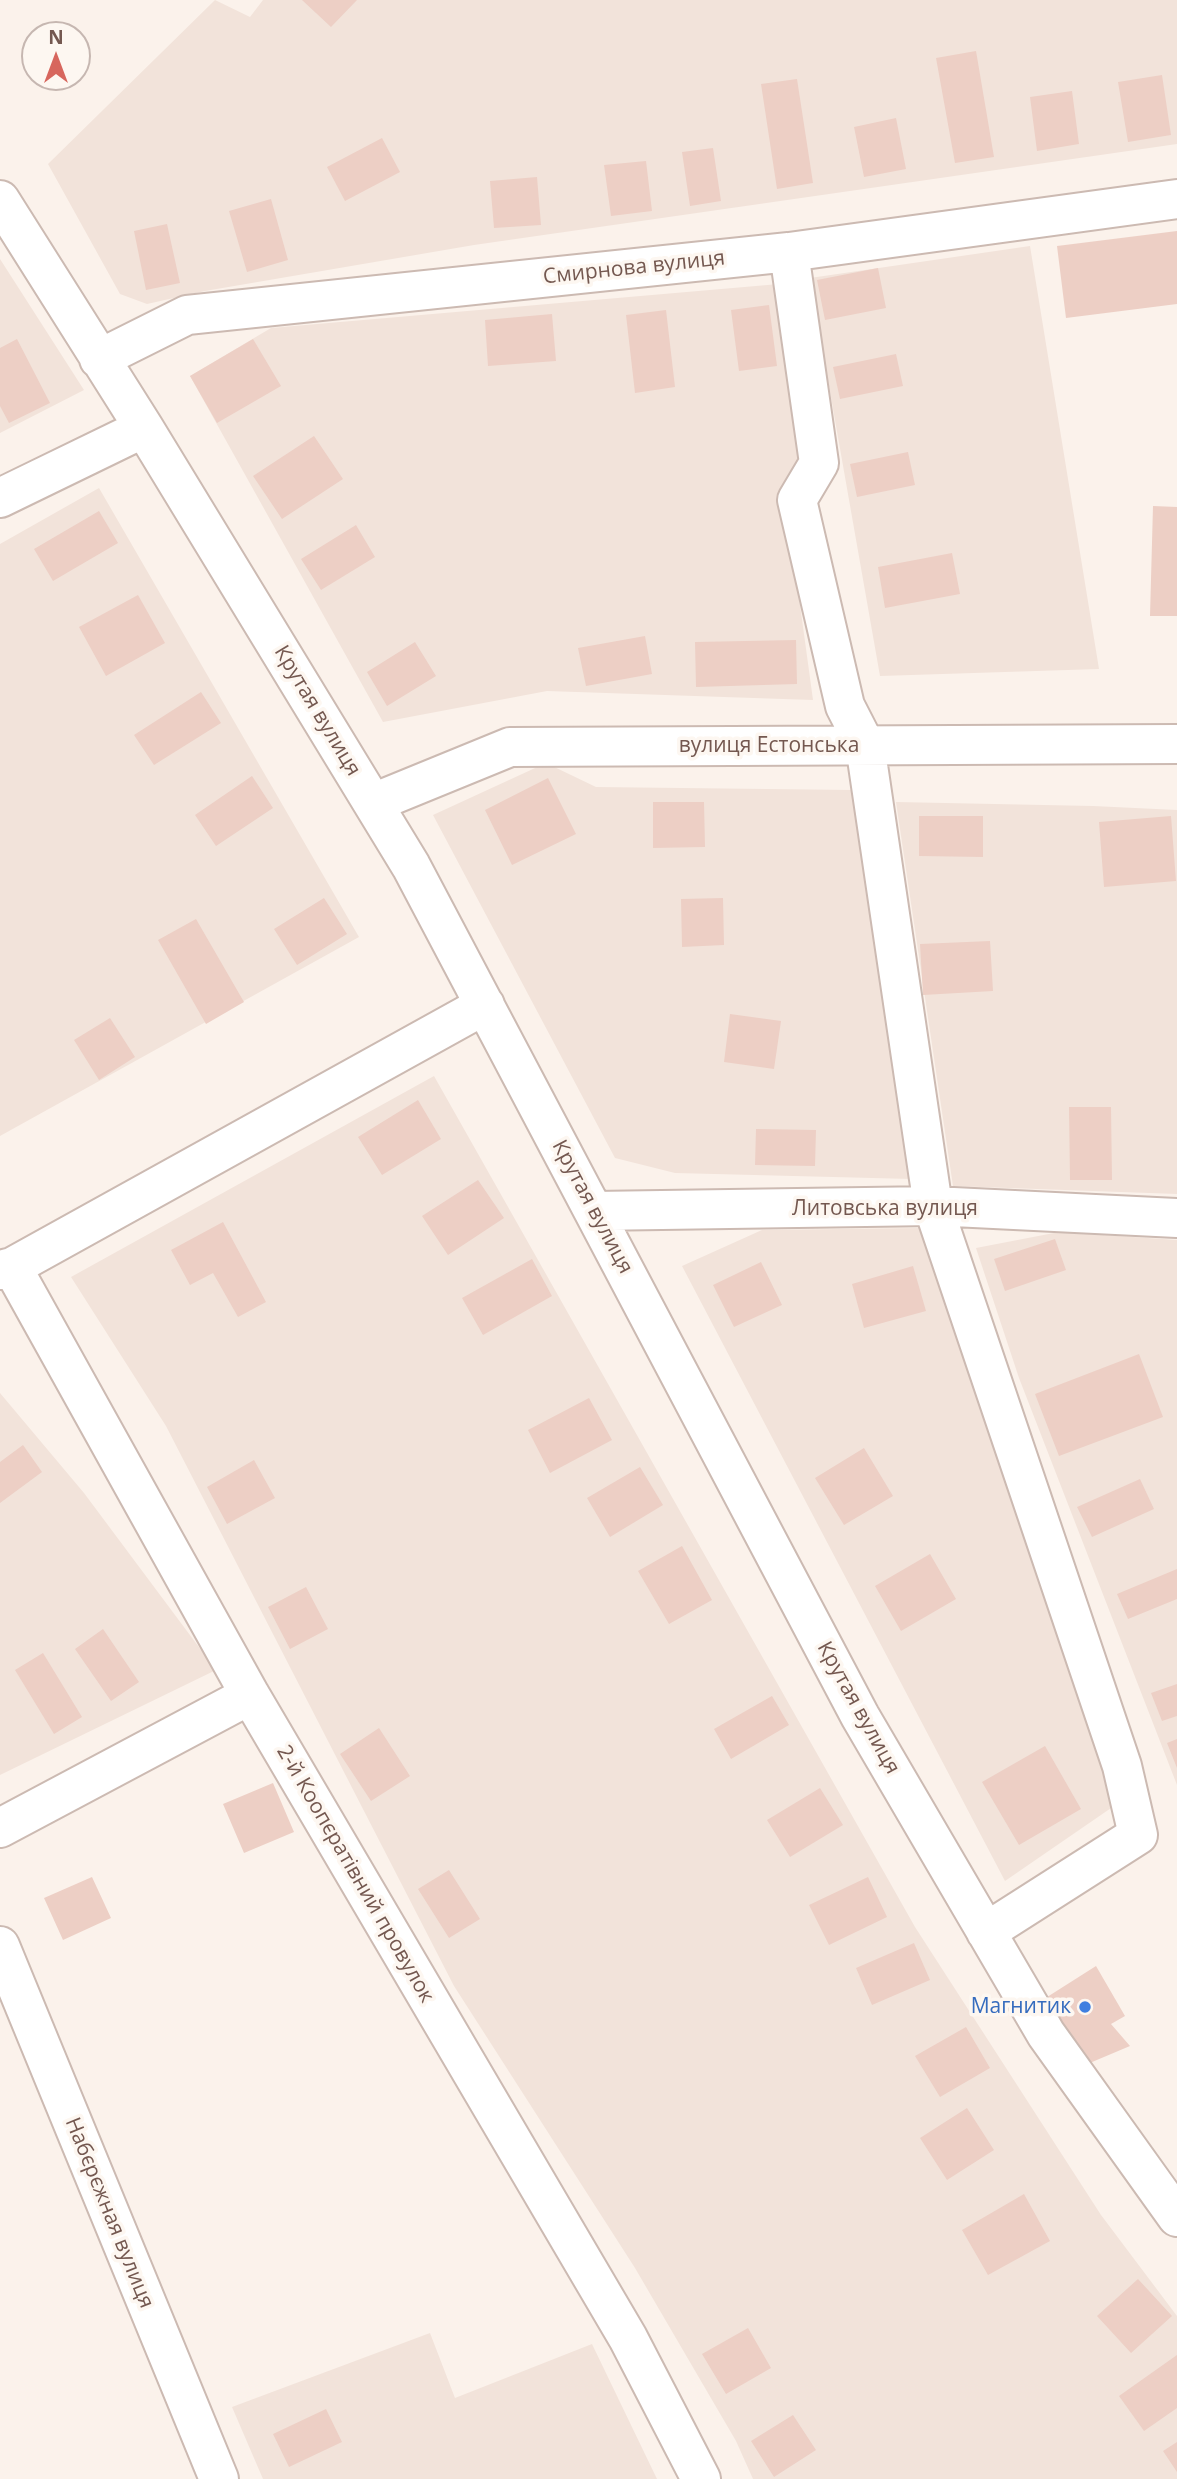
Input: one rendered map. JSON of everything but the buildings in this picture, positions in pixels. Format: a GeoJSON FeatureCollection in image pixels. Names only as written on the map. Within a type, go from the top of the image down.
{"type":"FeatureCollection","features":[{"type":"Feature","properties":{"kind":"street","name":"Смирнова вулиця"},"geometry":{"type":"LineString","coordinates":[[99,359],[187,315],[789,252],[1177,199]]}},
{"type":"Feature","properties":{"kind":"street","name":"Крутая вулиця"},"geometry":{"type":"LineString","coordinates":[[0,200],[144,428],[411,866],[860,1716],[1046,2034],[1177,2217]]}},
{"type":"Feature","properties":{"kind":"street"},"geometry":{"type":"LineString","coordinates":[[789,252],[819,463],[797,500],[845,706],[865,745],[933,1206],[1122,1766],[1138,1835],[986,1931]]}},
{"type":"Feature","properties":{"kind":"street"},"geometry":{"type":"LineString","coordinates":[[0,498],[144,428]]}},
{"type":"Feature","properties":{"kind":"street","name":"вулиця Естонська"},"geometry":{"type":"LineString","coordinates":[[373,803],[510,747],[1177,744]]}},
{"type":"Feature","properties":{"kind":"street"},"geometry":{"type":"LineString","coordinates":[[6,1269],[485,1005]]}},
{"type":"Feature","properties":{"kind":"street","name":"Литовська вулиця"},"geometry":{"type":"LineString","coordinates":[[594,1211],[933,1206],[1177,1218]]}},
{"type":"Feature","properties":{"kind":"street","name":"2-й Коопєратівний провулок"},"geometry":{"type":"LineString","coordinates":[[6,1269],[250,1695],[628,2338],[701,2479]]}},
{"type":"Feature","properties":{"kind":"street"},"geometry":{"type":"LineString","coordinates":[[0,1828],[250,1695]]}},
{"type":"Feature","properties":{"kind":"street","name":"Набєрєжная вулиця"},"geometry":{"type":"LineString","coordinates":[[0,1947],[219,2479]]}},
{"type":"Feature","properties":{"kind":"shaded area"},"geometry":{"type":"Polygon","coordinates":[[[215,0],[250,17],[263,0],[1177,0],[1177,144],[474,245],[205,291],[147,304],[120,294],[48,164],[215,0]]]}},
{"type":"Feature","properties":{"kind":"shaded area"},"geometry":{"type":"Polygon","coordinates":[[[1030,246],[1099,669],[880,676],[810,278],[1030,246]]]}},
{"type":"Feature","properties":{"kind":"shaded area"},"geometry":{"type":"Polygon","coordinates":[[[0,259],[84,390],[0,433],[0,259]]]}},
{"type":"Feature","properties":{"kind":"shaded area"},"geometry":{"type":"Polygon","coordinates":[[[779,284],[803,470],[785,495],[813,700],[547,691],[383,722],[190,376],[271,328],[779,284]]]}},
{"type":"Feature","properties":{"kind":"shaded area"},"geometry":{"type":"Polygon","coordinates":[[[99,488],[359,937],[0,1136],[0,544],[99,488]]]}},
{"type":"Feature","properties":{"kind":"shaded area"},"geometry":{"type":"Polygon","coordinates":[[[546,763],[596,787],[852,790],[912,1179],[675,1173],[615,1158],[433,815],[546,763]]]}},
{"type":"Feature","properties":{"kind":"shaded area"},"geometry":{"type":"Polygon","coordinates":[[[896,802],[1177,810],[1177,1194],[953,1186],[896,802]]]}},
{"type":"Feature","properties":{"kind":"shaded area"},"geometry":{"type":"Polygon","coordinates":[[[434,1076],[915,1927],[1101,2215],[1177,2316],[1177,2479],[753,2479],[736,2441],[635,2268],[454,1986],[166,1426],[71,1277],[434,1076]]]}},
{"type":"Feature","properties":{"kind":"shaded area"},"geometry":{"type":"Polygon","coordinates":[[[919,1228],[1114,1806],[1005,1881],[682,1266],[762,1230],[919,1228]]]}},
{"type":"Feature","properties":{"kind":"shaded area"},"geometry":{"type":"Polygon","coordinates":[[[1059,1232],[1177,1240],[1177,1785],[1019,1378],[976,1248],[1059,1232]]]}},
{"type":"Feature","properties":{"kind":"shaded area"},"geometry":{"type":"Polygon","coordinates":[[[0,1393],[84,1493],[216,1670],[0,1775],[0,1393]]]}},
{"type":"Feature","properties":{"kind":"shaded area"},"geometry":{"type":"Polygon","coordinates":[[[430,2333],[455,2398],[592,2344],[657,2479],[263,2479],[232,2407],[430,2333]]]}},
{"type":"Feature","properties":{"kind":"place","name":"Магнитик"},"geometry":{"type":"Point","coordinates":[1085,2007]}}]}
